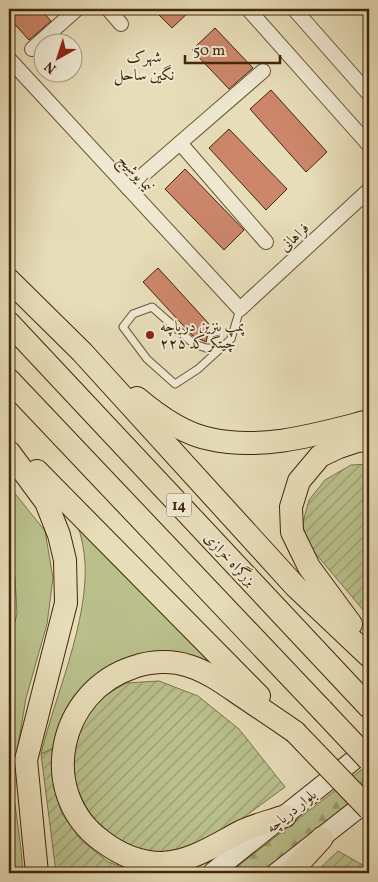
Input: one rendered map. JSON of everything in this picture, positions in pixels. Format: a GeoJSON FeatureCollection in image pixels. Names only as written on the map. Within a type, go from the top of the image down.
{"type":"FeatureCollection","features":[{"type":"Feature","properties":{"kind":"highway"},"geometry":{"type":"LineString","coordinates":[[9,280],[82,352],[295,586],[369,656]]}},
{"type":"Feature","properties":{"kind":"highway","name":"بزرگراه خرازی"},"geometry":{"type":"LineString","coordinates":[[9,323],[369,707]]}},
{"type":"Feature","properties":{"kind":"highway"},"geometry":{"type":"LineString","coordinates":[[82,352],[148,408],[178,427],[208,439],[242,444],[290,439],[369,422]]}},
{"type":"Feature","properties":{"kind":"highway","name":"14"},"geometry":{"type":"LineString","coordinates":[[9,380],[369,760]]}},
{"type":"Feature","properties":{"kind":"highway"},"geometry":{"type":"LineString","coordinates":[[369,440],[357,441],[320,456],[299,481],[291,507],[292,532],[309,567],[369,649]]}},
{"type":"Feature","properties":{"kind":"highway"},"geometry":{"type":"LineString","coordinates":[[9,442],[369,809]]}},
{"type":"Feature","properties":{"kind":"highway"},"geometry":{"type":"LineString","coordinates":[[9,452],[46,502],[59,535],[65,560],[66,603],[26,760],[37,873]]}},
{"type":"Feature","properties":{"kind":"highway"},"geometry":{"type":"LineString","coordinates":[[285,816],[244,830],[204,852],[184,859],[162,863],[145,861],[128,856],[110,847],[82,823],[71,804],[64,783],[62,763],[67,735],[75,715],[87,696],[105,680],[125,670],[144,664],[164,662],[188,665],[210,675],[295,732]]}},
{"type":"Feature","properties":{"kind":"highway"},"geometry":{"type":"LineString","coordinates":[[290,873],[322,838]]}},
{"type":"Feature","properties":{"kind":"main road","name":"بلوار دریاچه"},"geometry":{"type":"LineString","coordinates":[[212,873],[369,748]]}},
{"type":"Feature","properties":{"kind":"main road"},"geometry":{"type":"LineString","coordinates":[[276,873],[369,800]]}},
{"type":"Feature","properties":{"kind":"street"},"geometry":{"type":"LineString","coordinates":[[108,9],[121,24]]}},
{"type":"Feature","properties":{"kind":"street"},"geometry":{"type":"LineString","coordinates":[[248,9],[369,145]]}},
{"type":"Feature","properties":{"kind":"street"},"geometry":{"type":"LineString","coordinates":[[294,9],[369,94]]}},
{"type":"Feature","properties":{"kind":"street"},"geometry":{"type":"LineString","coordinates":[[48,32],[68,12]]}},
{"type":"Feature","properties":{"kind":"street","name":"نیما یوشیج"},"geometry":{"type":"LineString","coordinates":[[9,59],[240,309]]}},
{"type":"Feature","properties":{"kind":"street"},"geometry":{"type":"LineString","coordinates":[[128,188],[262,71]]}},
{"type":"Feature","properties":{"kind":"street"},"geometry":{"type":"LineString","coordinates":[[180,143],[266,242]]}},
{"type":"Feature","properties":{"kind":"street","name":"فراهانی"},"geometry":{"type":"LineString","coordinates":[[240,309],[369,190]]}},
{"type":"Feature","properties":{"kind":"lane"},"geometry":{"type":"LineString","coordinates":[[221,348],[206,348],[194,344],[152,306],[133,314],[123,327],[147,359],[175,384],[198,369],[231,340],[240,309]]}},
{"type":"Feature","properties":{"kind":"green space"},"geometry":{"type":"Polygon","coordinates":[[[369,464],[369,617],[305,541],[303,522],[309,500],[325,480],[351,465],[369,464]]]}},
{"type":"Feature","properties":{"kind":"green space"},"geometry":{"type":"Polygon","coordinates":[[[9,486],[45,531],[53,578],[47,624],[26,698],[12,782],[23,873],[9,873],[9,644],[17,614],[15,577],[9,565],[9,486]]]}},
{"type":"Feature","properties":{"kind":"green space"},"geometry":{"type":"Polygon","coordinates":[[[71,508],[249,693],[182,658],[76,697],[64,714],[52,749],[41,754],[73,648],[84,592],[85,566],[82,541],[71,508]]]}},
{"type":"Feature","properties":{"kind":"green space"},"geometry":{"type":"Polygon","coordinates":[[[159,681],[198,696],[239,729],[285,787],[225,831],[192,848],[153,853],[132,848],[111,836],[94,822],[73,782],[73,754],[83,722],[101,698],[126,683],[159,681]]]}},
{"type":"Feature","properties":{"kind":"green space"},"geometry":{"type":"Polygon","coordinates":[[[52,749],[54,788],[62,814],[81,840],[108,862],[139,873],[56,873],[41,754],[52,749]]]}},
{"type":"Feature","properties":{"kind":"green space"},"geometry":{"type":"Polygon","coordinates":[[[369,764],[369,787],[261,873],[229,873],[369,764]]]}},
{"type":"Feature","properties":{"kind":"green space"},"geometry":{"type":"Polygon","coordinates":[[[338,851],[368,868],[369,873],[315,873],[338,851]]]}},
{"type":"Feature","properties":{"kind":"building"},"geometry":{"type":"Polygon","coordinates":[[[9,9],[40,9],[51,21],[38,32],[32,32],[32,37],[29,40],[9,18],[9,9]]]}},
{"type":"Feature","properties":{"kind":"building"},"geometry":{"type":"Polygon","coordinates":[[[153,9],[192,9],[172,28],[153,9]]]}},
{"type":"Feature","properties":{"kind":"building"},"geometry":{"type":"Polygon","coordinates":[[[215,28],[253,68],[229,89],[192,50],[215,28]]]}},
{"type":"Feature","properties":{"kind":"building"},"geometry":{"type":"Polygon","coordinates":[[[271,90],[327,152],[306,172],[250,109],[271,90]]]}},
{"type":"Feature","properties":{"kind":"building"},"geometry":{"type":"Polygon","coordinates":[[[229,129],[287,189],[266,210],[209,148],[229,129]]]}},
{"type":"Feature","properties":{"kind":"building"},"geometry":{"type":"Polygon","coordinates":[[[185,169],[244,230],[224,250],[165,189],[185,169]]]}},
{"type":"Feature","properties":{"kind":"building"},"geometry":{"type":"Polygon","coordinates":[[[158,268],[210,325],[206,342],[193,336],[143,282],[158,268]]]}},
{"type":"Feature","properties":{"kind":"place","name":"پمپ بنزین دریاچه چیتگر کد ۲۲۵"},"geometry":{"type":"Point","coordinates":[150,335]}},
{"type":"Feature","properties":{"kind":"district","name":"شهرک نگین ساحل"},"geometry":{"type":"Point","coordinates":[144,65]}}]}
